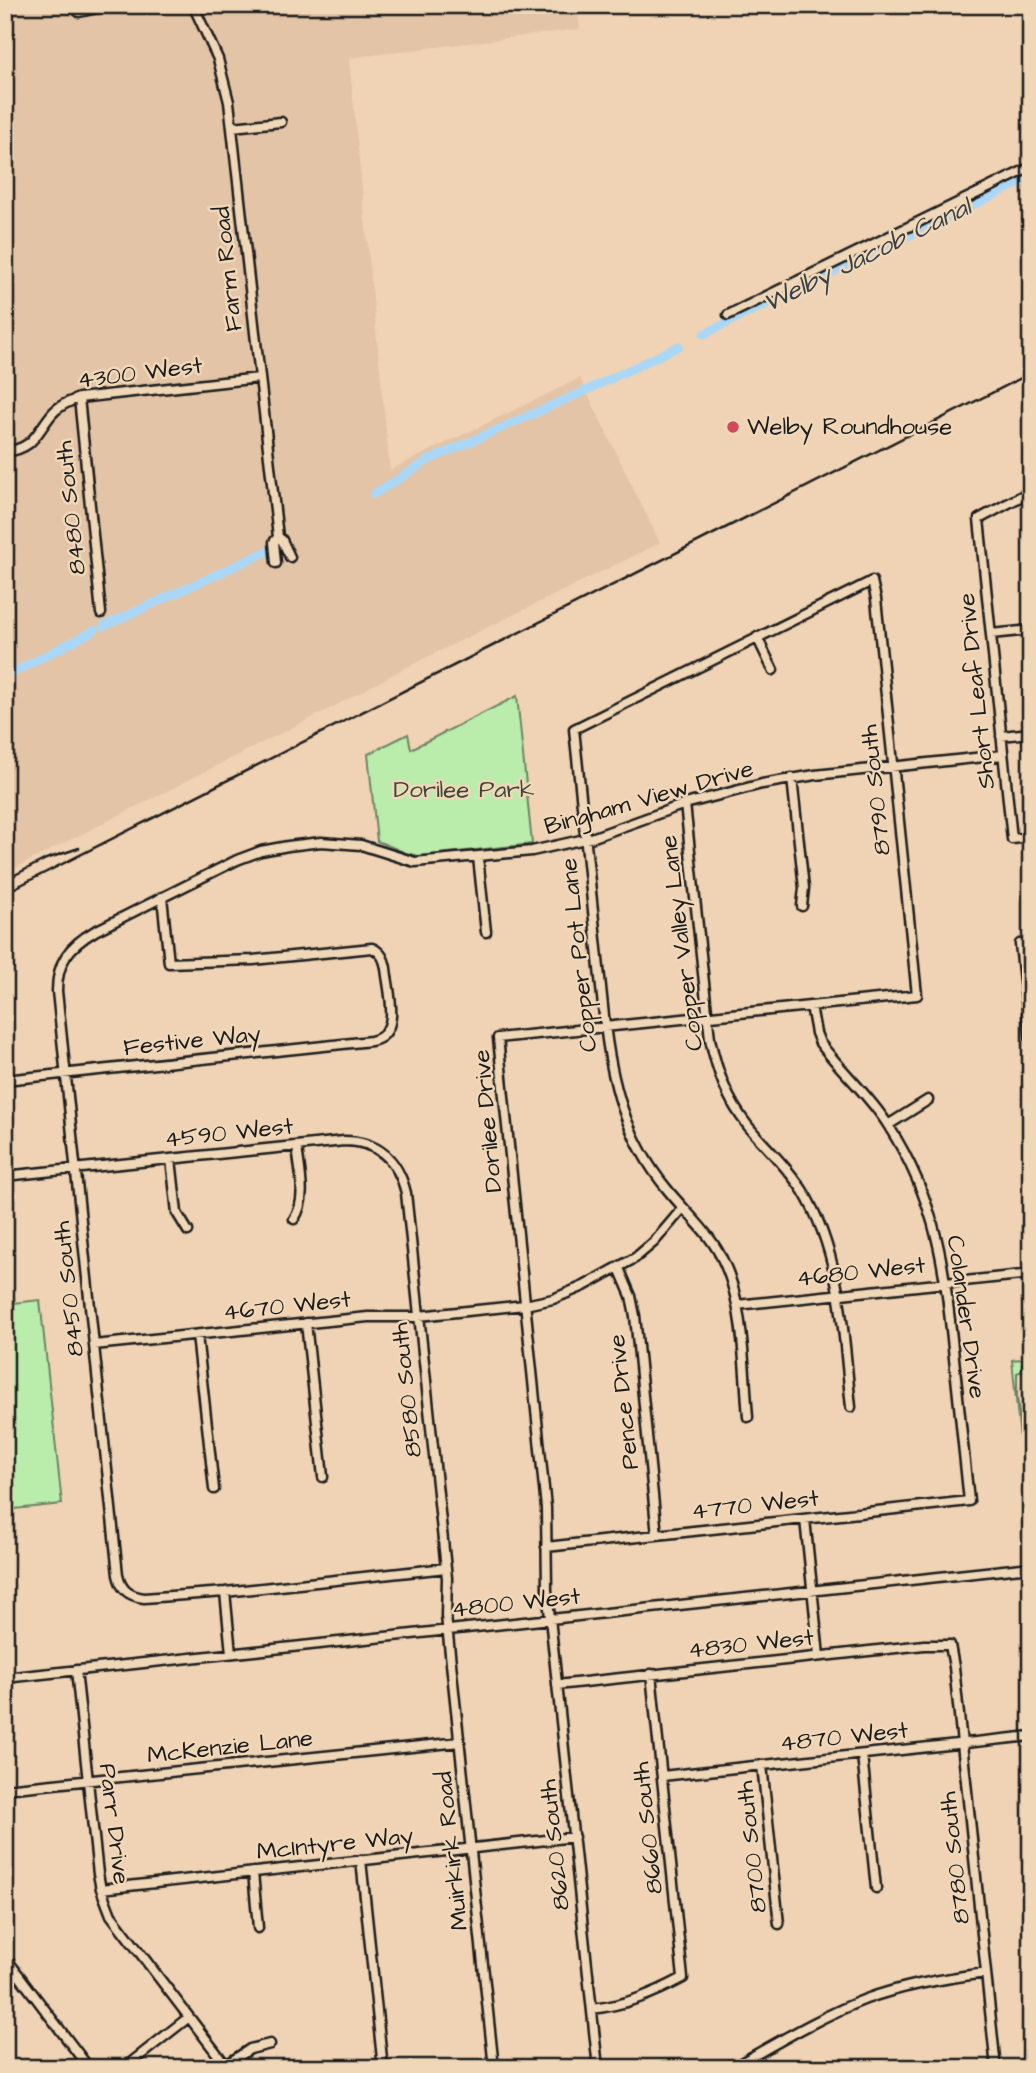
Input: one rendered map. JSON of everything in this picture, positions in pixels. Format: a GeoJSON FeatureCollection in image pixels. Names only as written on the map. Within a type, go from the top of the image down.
{"type":"FeatureCollection","features":[{"type":"Feature","properties":{"kind":"street"},"geometry":{"type":"LineString","coordinates":[[79,12],[112,5]]}},
{"type":"Feature","properties":{"kind":"street","name":"Farm Road"},"geometry":{"type":"LineString","coordinates":[[193,5],[213,45],[223,74],[232,127],[278,536]]}},
{"type":"Feature","properties":{"kind":"street"},"geometry":{"type":"LineString","coordinates":[[232,127],[281,122]]}},
{"type":"Feature","properties":{"kind":"street"},"geometry":{"type":"LineString","coordinates":[[728,315],[1031,167]]}},
{"type":"Feature","properties":{"kind":"street","name":"4300 West"},"geometry":{"type":"LineString","coordinates":[[5,452],[25,447],[38,437],[51,414],[64,403],[79,398],[259,378]]}},
{"type":"Feature","properties":{"kind":"street","name":"8480 South"},"geometry":{"type":"LineString","coordinates":[[79,398],[101,613]]}},
{"type":"Feature","properties":{"kind":"street","name":"Short Leaf Drive"},"geometry":{"type":"LineString","coordinates":[[1031,491],[979,519],[1012,839],[1031,838]]}},
{"type":"Feature","properties":{"kind":"street"},"geometry":{"type":"LineString","coordinates":[[276,564],[274,542],[278,536],[290,557]]}},
{"type":"Feature","properties":{"kind":"street","name":"Copper Pot Lane"},"geometry":{"type":"LineString","coordinates":[[748,1418],[737,1306],[732,1283],[719,1252],[704,1229],[683,1208],[648,1163],[627,1125],[613,1080],[574,729],[872,581]]}},
{"type":"Feature","properties":{"kind":"street","name":"8790 South"},"geometry":{"type":"LineString","coordinates":[[872,581],[917,995]]}},
{"type":"Feature","properties":{"kind":"street"},"geometry":{"type":"LineString","coordinates":[[991,634],[1031,630]]}},
{"type":"Feature","properties":{"kind":"street"},"geometry":{"type":"LineString","coordinates":[[757,637],[773,670]]}},
{"type":"Feature","properties":{"kind":"street"},"geometry":{"type":"LineString","coordinates":[[1001,736],[1031,733]]}},
{"type":"Feature","properties":{"kind":"street","name":"Bingham View Drive"},"geometry":{"type":"LineString","coordinates":[[57,977],[66,954],[78,941],[237,860],[261,851],[321,842],[361,845],[415,862],[532,851],[586,839],[730,791],[792,778],[1003,755]]}},
{"type":"Feature","properties":{"kind":"street"},"geometry":{"type":"LineString","coordinates":[[792,778],[804,888],[802,906]]}},
{"type":"Feature","properties":{"kind":"street","name":"Copper Valley Lane"},"geometry":{"type":"LineString","coordinates":[[685,804],[707,1017],[717,1072],[748,1126],[784,1164],[803,1191],[819,1222],[838,1294],[851,1407]]}},
{"type":"Feature","properties":{"kind":"street"},"geometry":{"type":"LineString","coordinates":[[478,857],[486,932]]}},
{"type":"Feature","properties":{"kind":"street","name":"Festive Way"},"geometry":{"type":"LineString","coordinates":[[5,1080],[371,1041],[383,1038],[390,1027],[385,961],[378,951],[372,948],[253,960],[169,963],[162,897]]}},
{"type":"Feature","properties":{"kind":"street"},"geometry":{"type":"LineString","coordinates":[[1031,943],[1020,944],[1031,1046]]}},
{"type":"Feature","properties":{"kind":"street","name":"8450 South"},"geometry":{"type":"LineString","coordinates":[[57,977],[119,1582],[127,1594],[144,1598],[225,1592]]}},
{"type":"Feature","properties":{"kind":"street","name":"Dorilee Drive"},"geometry":{"type":"LineString","coordinates":[[550,1619],[546,1508],[498,1038],[917,995]]}},
{"type":"Feature","properties":{"kind":"street","name":"Colander Drive"},"geometry":{"type":"LineString","coordinates":[[811,1006],[820,1043],[869,1098],[888,1125],[925,1196],[940,1246],[946,1283],[969,1501]]}},
{"type":"Feature","properties":{"kind":"street"},"geometry":{"type":"LineString","coordinates":[[888,1125],[928,1100]]}},
{"type":"Feature","properties":{"kind":"street","name":"4590 West"},"geometry":{"type":"LineString","coordinates":[[5,1176],[356,1141],[384,1152]]}},
{"type":"Feature","properties":{"kind":"street"},"geometry":{"type":"LineString","coordinates":[[294,1219],[300,1211],[302,1200],[297,1146]]}},
{"type":"Feature","properties":{"kind":"street","name":"8580 South"},"geometry":{"type":"LineString","coordinates":[[384,1152],[398,1167],[406,1193],[446,1568],[448,1630]]}},
{"type":"Feature","properties":{"kind":"street"},"geometry":{"type":"LineString","coordinates":[[171,1159],[177,1213],[188,1231]]}},
{"type":"Feature","properties":{"kind":"street","name":"4670 West"},"geometry":{"type":"LineString","coordinates":[[94,1345],[368,1317],[419,1316],[525,1305],[563,1296],[619,1268],[646,1250],[683,1208]]}},
{"type":"Feature","properties":{"kind":"street","name":"Pence Drive"},"geometry":{"type":"LineString","coordinates":[[619,1268],[631,1296],[635,1316],[657,1535]]}},
{"type":"Feature","properties":{"kind":"street","name":"4680 West"},"geometry":{"type":"LineString","coordinates":[[737,1306],[1031,1274]]}},
{"type":"Feature","properties":{"kind":"street"},"geometry":{"type":"LineString","coordinates":[[306,1323],[323,1477]]}},
{"type":"Feature","properties":{"kind":"street"},"geometry":{"type":"LineString","coordinates":[[197,1335],[214,1489]]}},
{"type":"Feature","properties":{"kind":"street","name":"4770 West"},"geometry":{"type":"LineString","coordinates":[[546,1547],[969,1501]]}},
{"type":"Feature","properties":{"kind":"street"},"geometry":{"type":"LineString","coordinates":[[805,1519],[819,1656]]}},
{"type":"Feature","properties":{"kind":"street","name":"4800 West"},"geometry":{"type":"LineString","coordinates":[[5,1678],[1031,1567]]}},
{"type":"Feature","properties":{"kind":"street"},"geometry":{"type":"LineString","coordinates":[[231,1653],[225,1592],[446,1568]]}},
{"type":"Feature","properties":{"kind":"street","name":"8620 South"},"geometry":{"type":"LineString","coordinates":[[550,1619],[598,2068]]}},
{"type":"Feature","properties":{"kind":"street","name":"Muirkirk Road"},"geometry":{"type":"LineString","coordinates":[[448,1630],[494,2068]]}},
{"type":"Feature","properties":{"kind":"street","name":"4830 West"},"geometry":{"type":"LineString","coordinates":[[557,1685],[924,1645],[950,1645]]}},
{"type":"Feature","properties":{"kind":"street","name":"8780 South"},"geometry":{"type":"LineString","coordinates":[[950,1645],[996,2068]]}},
{"type":"Feature","properties":{"kind":"street","name":"Parr Drive"},"geometry":{"type":"LineString","coordinates":[[76,1670],[101,1889],[111,1915],[227,2067]]}},
{"type":"Feature","properties":{"kind":"street","name":"8660 South"},"geometry":{"type":"LineString","coordinates":[[592,2009],[636,2001],[683,1978],[651,1674]]}},
{"type":"Feature","properties":{"kind":"street","name":"4870 West"},"geometry":{"type":"LineString","coordinates":[[662,1776],[1031,1736]]}},
{"type":"Feature","properties":{"kind":"street","name":"McKenzie Lane"},"geometry":{"type":"LineString","coordinates":[[5,1789],[460,1742]]}},
{"type":"Feature","properties":{"kind":"street"},"geometry":{"type":"LineString","coordinates":[[862,1755],[876,1888]]}},
{"type":"Feature","properties":{"kind":"street","name":"8700 South"},"geometry":{"type":"LineString","coordinates":[[762,1765],[779,1924]]}},
{"type":"Feature","properties":{"kind":"street","name":"McIntyre Way"},"geometry":{"type":"LineString","coordinates":[[101,1889],[574,1837]]}},
{"type":"Feature","properties":{"kind":"street"},"geometry":{"type":"LineString","coordinates":[[361,1860],[383,2068]]}},
{"type":"Feature","properties":{"kind":"street"},"geometry":{"type":"LineString","coordinates":[[253,1872],[258,1928]]}},
{"type":"Feature","properties":{"kind":"street"},"geometry":{"type":"LineString","coordinates":[[5,1957],[89,2068]]}},
{"type":"Feature","properties":{"kind":"street"},"geometry":{"type":"LineString","coordinates":[[732,2068],[866,1999],[932,1981],[986,1973]]}},
{"type":"Feature","properties":{"kind":"street"},"geometry":{"type":"LineString","coordinates":[[124,2068],[189,2017]]}},
{"type":"Feature","properties":{"kind":"street"},"geometry":{"type":"LineString","coordinates":[[227,2067],[250,2049],[270,2044]]}},
{"type":"Feature","properties":{"kind":"shaded area"},"geometry":{"type":"Polygon","coordinates":[[[5,5],[577,5],[580,29],[349,58],[390,470],[580,378],[660,543],[403,669],[5,873],[5,5]]]}},
{"type":"Feature","properties":{"kind":"green space","name":"Dorilee Park"},"geometry":{"type":"Polygon","coordinates":[[[517,696],[532,844],[419,856],[377,841],[368,754],[408,734],[411,749],[517,696]]]}},
{"type":"Feature","properties":{"kind":"green space"},"geometry":{"type":"Polygon","coordinates":[[[40,1300],[62,1504],[5,1510],[5,1304],[40,1300]]]}},
{"type":"Feature","properties":{"kind":"green space"},"geometry":{"type":"Polygon","coordinates":[[[1031,1358],[1031,1362],[1022,1364],[1022,1371],[1017,1373],[1017,1397],[1031,1508],[1031,1547],[1012,1360],[1031,1358]]]}},
{"type":"Feature","properties":{"kind":"waterway","name":"Welby Jacob Canal"},"geometry":{"type":"LineString","coordinates":[[704,334],[1031,177]]}},
{"type":"Feature","properties":{"kind":"waterway","name":"Welby Jacob Canal"},"geometry":{"type":"LineString","coordinates":[[374,494],[429,460],[679,346]]}},
{"type":"Feature","properties":{"kind":"waterway","name":"Welby Jacob Canal"},"geometry":{"type":"LineString","coordinates":[[104,626],[270,550]]}},
{"type":"Feature","properties":{"kind":"waterway","name":"Welby Jacob Canal"},"geometry":{"type":"LineString","coordinates":[[14,672],[95,630]]}},
{"type":"Feature","properties":{"kind":"railway"},"geometry":{"type":"LineString","coordinates":[[5,893],[1031,373]]}},
{"type":"Feature","properties":{"kind":"railway"},"geometry":{"type":"LineString","coordinates":[[5,880],[46,859],[79,848]]}},
{"type":"Feature","properties":{"kind":"place","name":"Welby Roundhouse"},"geometry":{"type":"Point","coordinates":[733,427]}}]}
